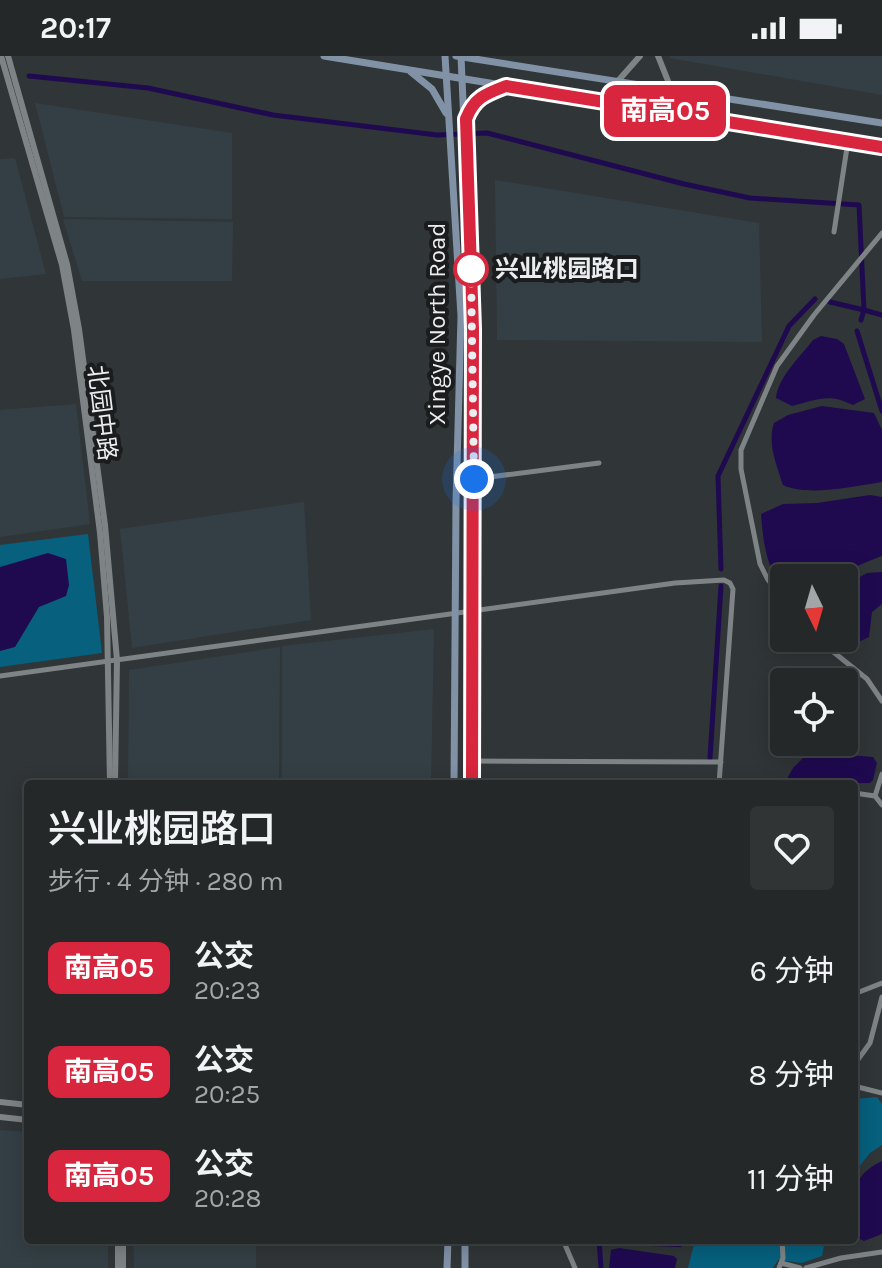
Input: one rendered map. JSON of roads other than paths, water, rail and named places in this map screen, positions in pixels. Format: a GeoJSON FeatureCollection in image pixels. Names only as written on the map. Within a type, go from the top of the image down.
{"type":"FeatureCollection","features":[{"type":"Feature","properties":{"kind":"main road"},"geometry":{"type":"LineString","coordinates":[[324,56],[882,147]]}},
{"type":"Feature","properties":{"kind":"main road","name":"Xingye North Road"},"geometry":{"type":"LineString","coordinates":[[445,56],[461,316],[454,780]]}},
{"type":"Feature","properties":{"kind":"main road"},"geometry":{"type":"LineString","coordinates":[[460,56],[882,123]]}},
{"type":"Feature","properties":{"kind":"main road","name":"Xingye North Road"},"geometry":{"type":"LineString","coordinates":[[460,56],[466,119],[473,329],[473,780]]}},
{"type":"Feature","properties":{"kind":"main road"},"geometry":{"type":"LineString","coordinates":[[496,56],[507,64]]}},
{"type":"Feature","properties":{"kind":"main road"},"geometry":{"type":"LineString","coordinates":[[405,69],[432,89],[450,122]]}},
{"type":"Feature","properties":{"kind":"main road"},"geometry":{"type":"LineString","coordinates":[[466,119],[472,103],[484,94],[506,86]]}},
{"type":"Feature","properties":{"kind":"main road"},"geometry":{"type":"LineString","coordinates":[[447,1268],[448,1244]]}},
{"type":"Feature","properties":{"kind":"main road"},"geometry":{"type":"LineString","coordinates":[[465,1244],[465,1268]]}},
{"type":"Feature","properties":{"kind":"street","name":"北园中路"},"geometry":{"type":"LineString","coordinates":[[1,56],[62,265],[69,300],[100,533],[113,660]]}},
{"type":"Feature","properties":{"kind":"street","name":"北园中路"},"geometry":{"type":"LineString","coordinates":[[8,56],[67,264],[74,300],[98,471],[113,660],[113,780]]}},
{"type":"Feature","properties":{"kind":"street"},"geometry":{"type":"LineString","coordinates":[[617,82],[640,56]]}},
{"type":"Feature","properties":{"kind":"street"},"geometry":{"type":"LineString","coordinates":[[658,56],[672,91]]}},
{"type":"Feature","properties":{"kind":"street"},"geometry":{"type":"LineString","coordinates":[[834,232],[848,141]]}},
{"type":"Feature","properties":{"kind":"street"},"geometry":{"type":"LineString","coordinates":[[770,582],[760,564],[741,469],[741,450],[777,366],[814,315],[882,233]]}},
{"type":"Feature","properties":{"kind":"street"},"geometry":{"type":"LineString","coordinates":[[474,479],[599,463]]}},
{"type":"Feature","properties":{"kind":"street"},"geometry":{"type":"LineString","coordinates":[[0,676],[675,583],[724,580],[733,589],[719,780]]}},
{"type":"Feature","properties":{"kind":"street"},"geometry":{"type":"LineString","coordinates":[[833,652],[867,679],[882,701]]}},
{"type":"Feature","properties":{"kind":"street"},"geometry":{"type":"LineString","coordinates":[[473,761],[721,762]]}},
{"type":"Feature","properties":{"kind":"street"},"geometry":{"type":"LineString","coordinates":[[875,796],[882,774]]}},
{"type":"Feature","properties":{"kind":"street"},"geometry":{"type":"LineString","coordinates":[[858,794],[875,796],[882,805]]}},
{"type":"Feature","properties":{"kind":"street"},"geometry":{"type":"LineString","coordinates":[[858,992],[882,983]]}},
{"type":"Feature","properties":{"kind":"street"},"geometry":{"type":"LineString","coordinates":[[858,1060],[870,1043],[882,997]]}},
{"type":"Feature","properties":{"kind":"street"},"geometry":{"type":"LineString","coordinates":[[858,1087],[882,1093]]}},
{"type":"Feature","properties":{"kind":"street"},"geometry":{"type":"LineString","coordinates":[[0,1102],[24,1105]]}},
{"type":"Feature","properties":{"kind":"street"},"geometry":{"type":"LineString","coordinates":[[0,1117],[24,1120]]}},
{"type":"Feature","properties":{"kind":"street"},"geometry":{"type":"LineString","coordinates":[[120,1244],[121,1268]]}},
{"type":"Feature","properties":{"kind":"street"},"geometry":{"type":"LineString","coordinates":[[565,1244],[575,1268]]}},
{"type":"Feature","properties":{"kind":"street"},"geometry":{"type":"LineString","coordinates":[[782,1244],[780,1265],[800,1268]]}},
{"type":"Feature","properties":{"kind":"street"},"geometry":{"type":"LineString","coordinates":[[806,1268],[841,1258],[882,1252]]}},
{"type":"Feature","properties":{"kind":"waterway"},"geometry":{"type":"LineString","coordinates":[[29,76],[148,88],[273,115],[437,135],[487,133],[750,198],[859,205],[864,310],[882,315]]}},
{"type":"Feature","properties":{"kind":"waterway"},"geometry":{"type":"LineString","coordinates":[[721,569],[718,476],[789,326],[815,299]]}},
{"type":"Feature","properties":{"kind":"waterway"},"geometry":{"type":"LineString","coordinates":[[830,302],[864,310],[861,320]]}},
{"type":"Feature","properties":{"kind":"waterway"},"geometry":{"type":"LineString","coordinates":[[857,331],[882,411]]}},
{"type":"Feature","properties":{"kind":"waterway"},"geometry":{"type":"LineString","coordinates":[[710,758],[721,586]]}},
{"type":"Feature","properties":{"kind":"waterway"},"geometry":{"type":"LineString","coordinates":[[599,1244],[601,1268]]}},
{"type":"Feature","properties":{"kind":"place","name":"兴业桃园路口"},"geometry":{"type":"Point","coordinates":[471,269]}}]}
